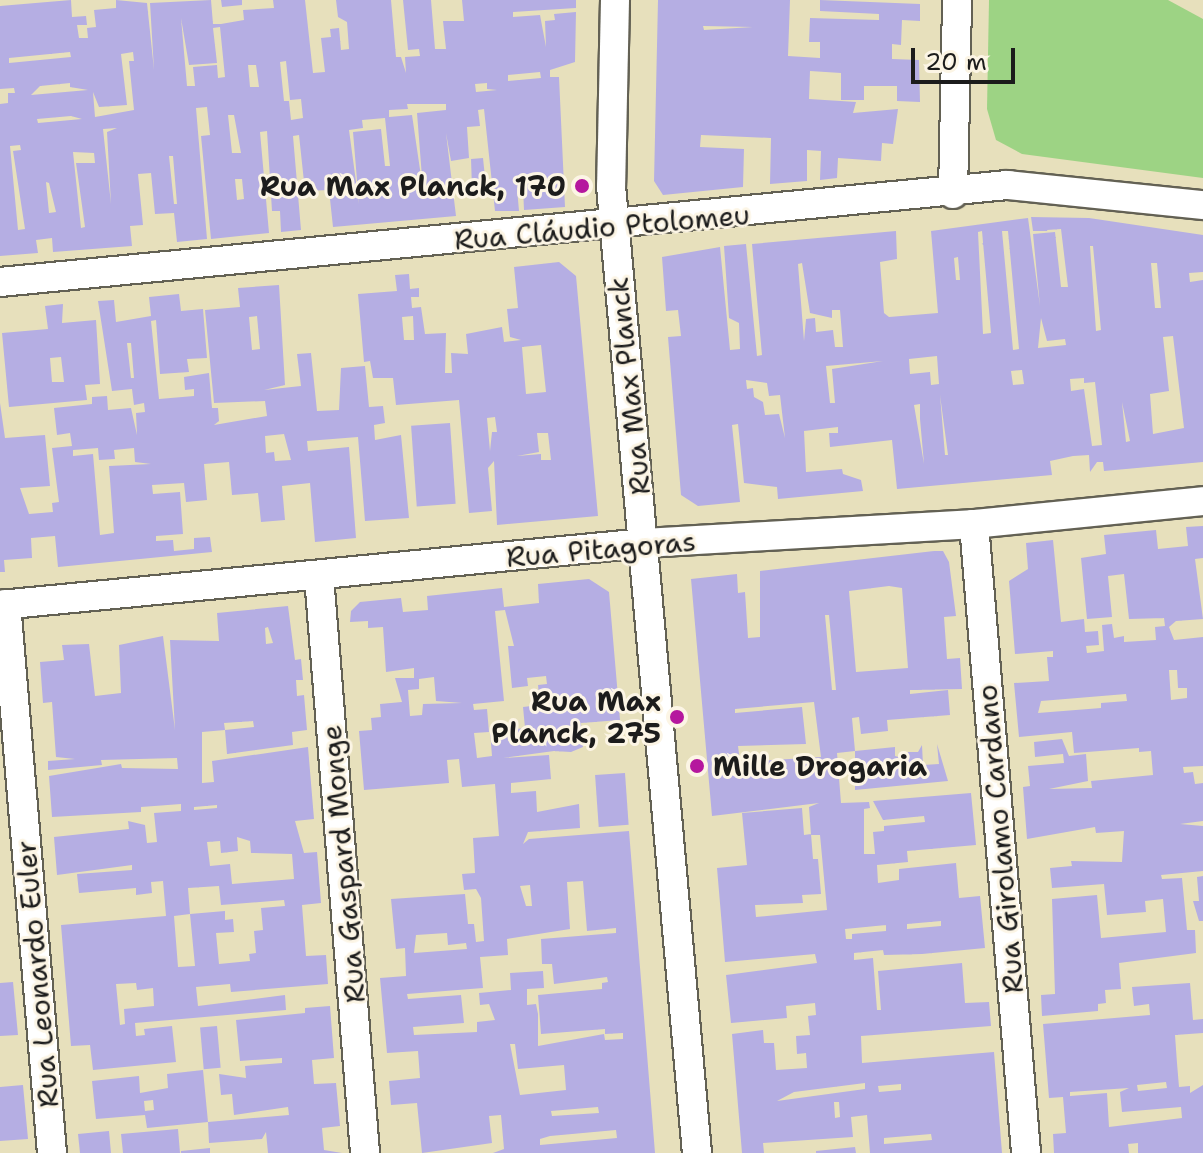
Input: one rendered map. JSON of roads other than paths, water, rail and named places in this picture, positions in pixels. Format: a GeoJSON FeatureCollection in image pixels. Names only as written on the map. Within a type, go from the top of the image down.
{"type":"FeatureCollection","features":[{"type":"Feature","properties":{"kind":"street","name":"Rua Max Planck"},"geometry":{"type":"LineString","coordinates":[[615,0],[614,227],[645,543],[697,1153]]}},
{"type":"Feature","properties":{"kind":"street"},"geometry":{"type":"LineString","coordinates":[[953,194],[957,0]]}},
{"type":"Feature","properties":{"kind":"street","name":"Rua Cláudio Ptolomeu"},"geometry":{"type":"LineString","coordinates":[[0,282],[614,227],[953,194],[1008,185],[1059,187],[1203,205]]}},
{"type":"Feature","properties":{"kind":"street","name":"Rua Pitagoras"},"geometry":{"type":"LineString","coordinates":[[3,605],[645,543],[974,524],[1203,501]]}},
{"type":"Feature","properties":{"kind":"street","name":"Rua Girolamo Cardano"},"geometry":{"type":"LineString","coordinates":[[974,524],[1026,1153]]}},
{"type":"Feature","properties":{"kind":"street","name":"Rua Gaspard Monge"},"geometry":{"type":"LineString","coordinates":[[319,576],[365,1153]]}},
{"type":"Feature","properties":{"kind":"street","name":"Rua Leonardo Euler"},"geometry":{"type":"LineString","coordinates":[[3,605],[52,1153]]}},
{"type":"Feature","properties":{"kind":"place","name":"Rua Max Planck, 170"},"geometry":{"type":"Point","coordinates":[582,186]}},
{"type":"Feature","properties":{"kind":"place","name":"Rua Max Planck, 275"},"geometry":{"type":"Point","coordinates":[677,717]}},
{"type":"Feature","properties":{"kind":"place","name":"Mille Drogaria"},"geometry":{"type":"Point","coordinates":[697,766]}}]}
